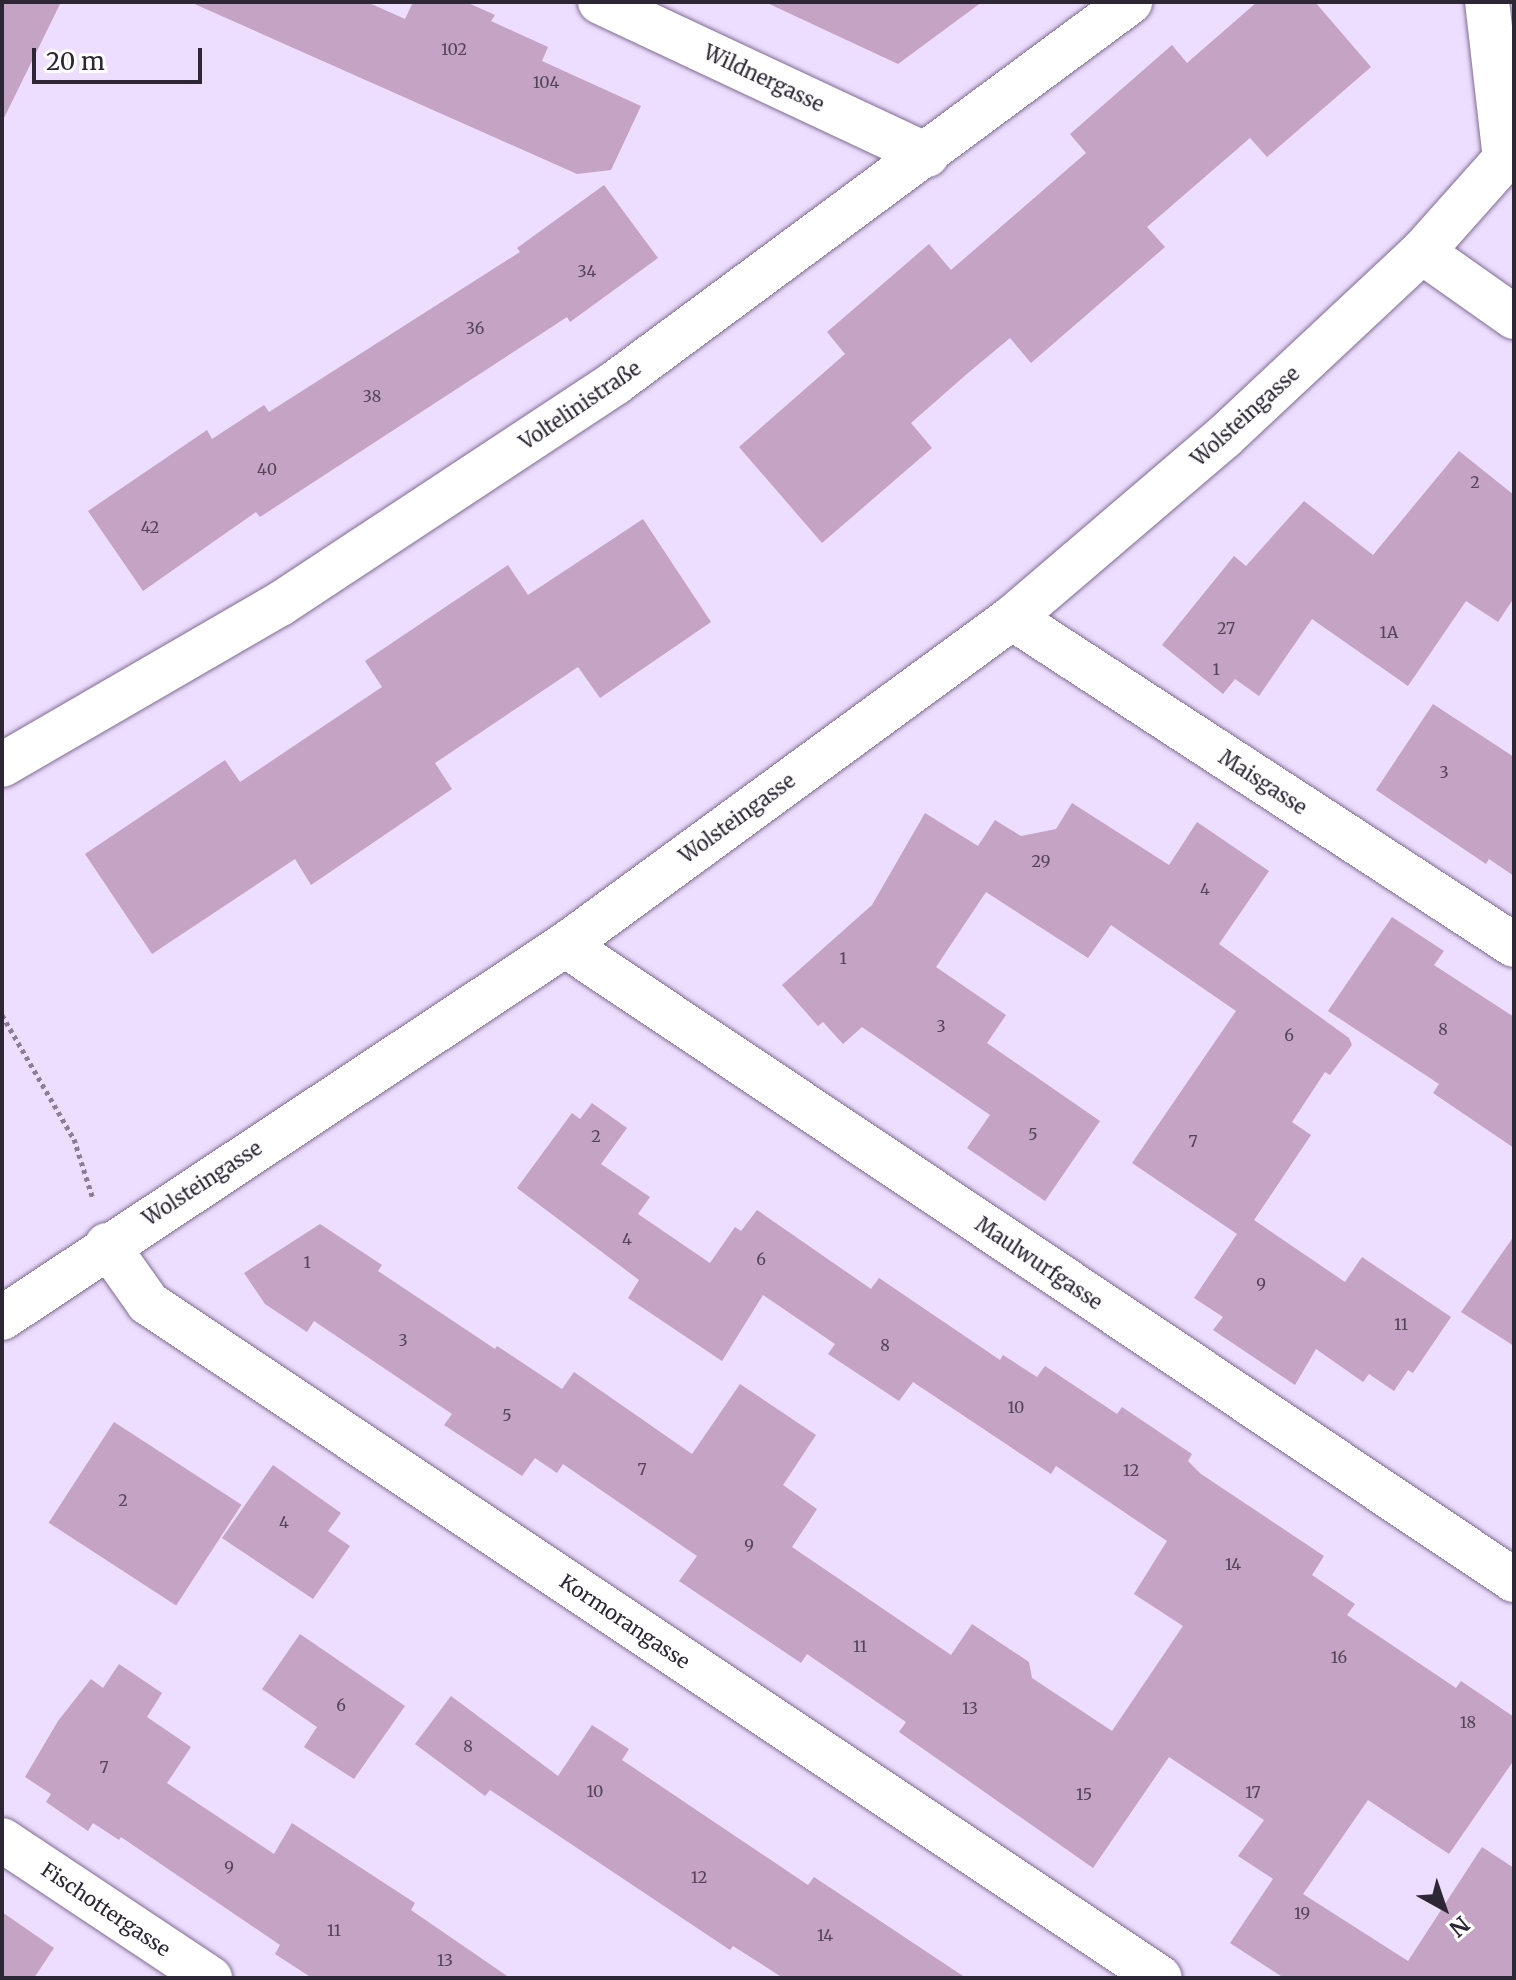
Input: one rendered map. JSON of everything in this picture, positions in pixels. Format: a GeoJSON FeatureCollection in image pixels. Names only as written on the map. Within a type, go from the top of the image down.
{"type":"FeatureCollection","features":[{"type":"Feature","properties":{"kind":"street","name":"Wildnergasse"},"geometry":{"type":"LineString","coordinates":[[600,2],[927,155]]}},
{"type":"Feature","properties":{"kind":"street","name":"Voltelinistraße"},"geometry":{"type":"LineString","coordinates":[[2,765],[280,604],[602,392],[927,155],[1130,2]]}},
{"type":"Feature","properties":{"kind":"street"},"geometry":{"type":"LineString","coordinates":[[1487,2],[1510,154],[1422,252],[1514,317]]}},
{"type":"Feature","properties":{"kind":"street","name":"Wolsteingasse"},"geometry":{"type":"LineString","coordinates":[[2,1318],[107,1245],[565,945],[1012,618],[1224,437],[1422,252]]}},
{"type":"Feature","properties":{"kind":"street","name":"Maisgasse"},"geometry":{"type":"LineString","coordinates":[[1012,618],[1514,945]]}},
{"type":"Feature","properties":{"kind":"street","name":"Maulwurfgasse"},"geometry":{"type":"LineString","coordinates":[[565,945],[1514,1580]]}},
{"type":"Feature","properties":{"kind":"street","name":"Kormorangasse"},"geometry":{"type":"LineString","coordinates":[[107,1245],[148,1303],[1160,1978]]}},
{"type":"Feature","properties":{"kind":"street","name":"Fischottergasse"},"geometry":{"type":"LineString","coordinates":[[2,1840],[210,1978]]}},
{"type":"Feature","properties":{"kind":"path"},"geometry":{"type":"LineString","coordinates":[[2,1015],[74,1139],[107,1245]]}},
{"type":"Feature","properties":{"kind":"building"},"geometry":{"type":"Polygon","coordinates":[[[2,2],[61,2],[2,122],[2,2]]]}},
{"type":"Feature","properties":{"kind":"building"},"geometry":{"type":"Polygon","coordinates":[[[190,2],[367,2],[405,19],[413,2],[466,2],[495,15],[491,21],[548,47],[542,61],[641,106],[611,170],[577,174],[190,2]]]}},
{"type":"Feature","properties":{"kind":"building"},"geometry":{"type":"Polygon","coordinates":[[[765,2],[982,2],[898,64],[765,2]]]}},
{"type":"Feature","properties":{"kind":"building"},"geometry":{"type":"Polygon","coordinates":[[[1257,2],[1315,2],[1371,67],[1267,157],[1250,138],[1147,227],[1165,247],[1031,363],[1010,338],[968,373],[911,423],[932,448],[822,543],[739,447],[845,354],[827,332],[929,244],[951,270],[1086,153],[1070,134],[1172,45],[1187,63],[1257,2]]]}},
{"type":"Feature","properties":{"kind":"building"},"geometry":{"type":"Polygon","coordinates":[[[604,185],[658,258],[570,322],[567,317],[260,517],[256,512],[143,591],[88,511],[207,430],[212,439],[264,405],[269,412],[520,252],[517,248],[604,185]]]}},
{"type":"Feature","properties":{"kind":"building"},"geometry":{"type":"Polygon","coordinates":[[[1459,451],[1514,495],[1514,598],[1498,622],[1466,601],[1408,686],[1312,619],[1259,696],[1235,679],[1223,694],[1162,645],[1234,556],[1246,566],[1304,501],[1373,555],[1459,451]]]}},
{"type":"Feature","properties":{"kind":"building"},"geometry":{"type":"Polygon","coordinates":[[[643,519],[711,622],[600,698],[578,667],[435,763],[452,789],[311,885],[295,859],[152,954],[85,854],[225,760],[240,782],[382,687],[365,661],[508,565],[528,595],[643,519]]]}},
{"type":"Feature","properties":{"kind":"building"},"geometry":{"type":"Polygon","coordinates":[[[1433,704],[1514,757],[1514,876],[1489,859],[1486,864],[1376,790],[1433,704]]]}},
{"type":"Feature","properties":{"kind":"building"},"geometry":{"type":"Polygon","coordinates":[[[1072,803],[1169,865],[1197,822],[1269,871],[1219,944],[1349,1038],[1352,1045],[1330,1075],[1325,1072],[1292,1122],[1311,1135],[1254,1220],[1345,1282],[1362,1257],[1451,1317],[1413,1373],[1408,1370],[1394,1391],[1369,1374],[1363,1382],[1316,1349],[1295,1385],[1213,1330],[1223,1317],[1194,1298],[1237,1234],[1132,1163],[1236,1011],[1111,925],[1088,958],[986,892],[936,967],[1006,1015],[987,1043],[1100,1121],[1045,1201],[967,1148],[990,1115],[862,1027],[843,1044],[823,1022],[818,1026],[782,985],[872,905],[925,813],[978,846],[995,820],[1021,836],[1056,829],[1072,803]]]}},
{"type":"Feature","properties":{"kind":"building"},"geometry":{"type":"Polygon","coordinates":[[[1392,917],[1444,951],[1434,965],[1514,1017],[1514,1148],[1433,1093],[1439,1084],[1328,1011],[1392,917]]]}},
{"type":"Feature","properties":{"kind":"building"},"geometry":{"type":"Polygon","coordinates":[[[592,1103],[627,1128],[601,1164],[650,1197],[638,1214],[710,1263],[735,1227],[741,1231],[757,1210],[871,1289],[879,1278],[1000,1360],[1003,1355],[1037,1377],[1045,1366],[1117,1414],[1122,1407],[1192,1454],[1188,1461],[1201,1474],[1324,1556],[1312,1575],[1355,1604],[1347,1615],[1456,1688],[1461,1681],[1514,1717],[1514,1760],[1449,1854],[1368,1800],[1303,1894],[1408,1961],[1482,1847],[1514,1868],[1514,1978],[1284,1978],[1230,1943],[1273,1879],[1238,1856],[1264,1820],[1169,1757],[1093,1868],[899,1732],[906,1722],[807,1654],[801,1663],[679,1581],[697,1556],[563,1464],[557,1473],[535,1458],[522,1476],[444,1425],[452,1414],[314,1321],[307,1332],[265,1304],[244,1273],[320,1224],[382,1265],[378,1271],[495,1349],[497,1346],[562,1389],[574,1372],[692,1454],[740,1384],[816,1435],[783,1485],[817,1509],[792,1547],[951,1655],[972,1624],[1029,1662],[1032,1678],[1112,1731],[1183,1626],[1134,1594],[1167,1541],[1056,1466],[1051,1474],[913,1382],[899,1401],[828,1354],[835,1344],[763,1295],[722,1361],[628,1298],[639,1280],[517,1188],[572,1113],[580,1119],[592,1103]]]}},
{"type":"Feature","properties":{"kind":"building"},"geometry":{"type":"Polygon","coordinates":[[[1514,1236],[1514,1346],[1461,1312],[1514,1236]]]}},
{"type":"Feature","properties":{"kind":"building"},"geometry":{"type":"Polygon","coordinates":[[[114,1422],[241,1505],[176,1605],[49,1523],[114,1422]]]}},
{"type":"Feature","properties":{"kind":"building"},"geometry":{"type":"Polygon","coordinates":[[[273,1465],[341,1513],[328,1531],[350,1546],[313,1599],[222,1538],[273,1465]]]}},
{"type":"Feature","properties":{"kind":"building"},"geometry":{"type":"Polygon","coordinates":[[[300,1634],[405,1706],[354,1779],[304,1747],[317,1727],[262,1689],[300,1634]]]}},
{"type":"Feature","properties":{"kind":"building"},"geometry":{"type":"Polygon","coordinates":[[[119,1664],[162,1693],[147,1717],[191,1747],[167,1783],[274,1854],[292,1823],[415,1903],[411,1910],[510,1978],[312,1978],[275,1954],[280,1945],[121,1837],[119,1840],[93,1823],[88,1831],[46,1802],[51,1794],[25,1777],[58,1721],[91,1679],[103,1688],[119,1664]]]}},
{"type":"Feature","properties":{"kind":"building"},"geometry":{"type":"Polygon","coordinates":[[[451,1696],[558,1776],[592,1725],[629,1749],[622,1760],[808,1885],[814,1877],[966,1978],[783,1978],[733,1946],[730,1950],[490,1790],[485,1796],[415,1744],[451,1696]]]}},
{"type":"Feature","properties":{"kind":"building"},"geometry":{"type":"Polygon","coordinates":[[[2,1912],[54,1948],[34,1978],[2,1978],[2,1912]]]}}]}
